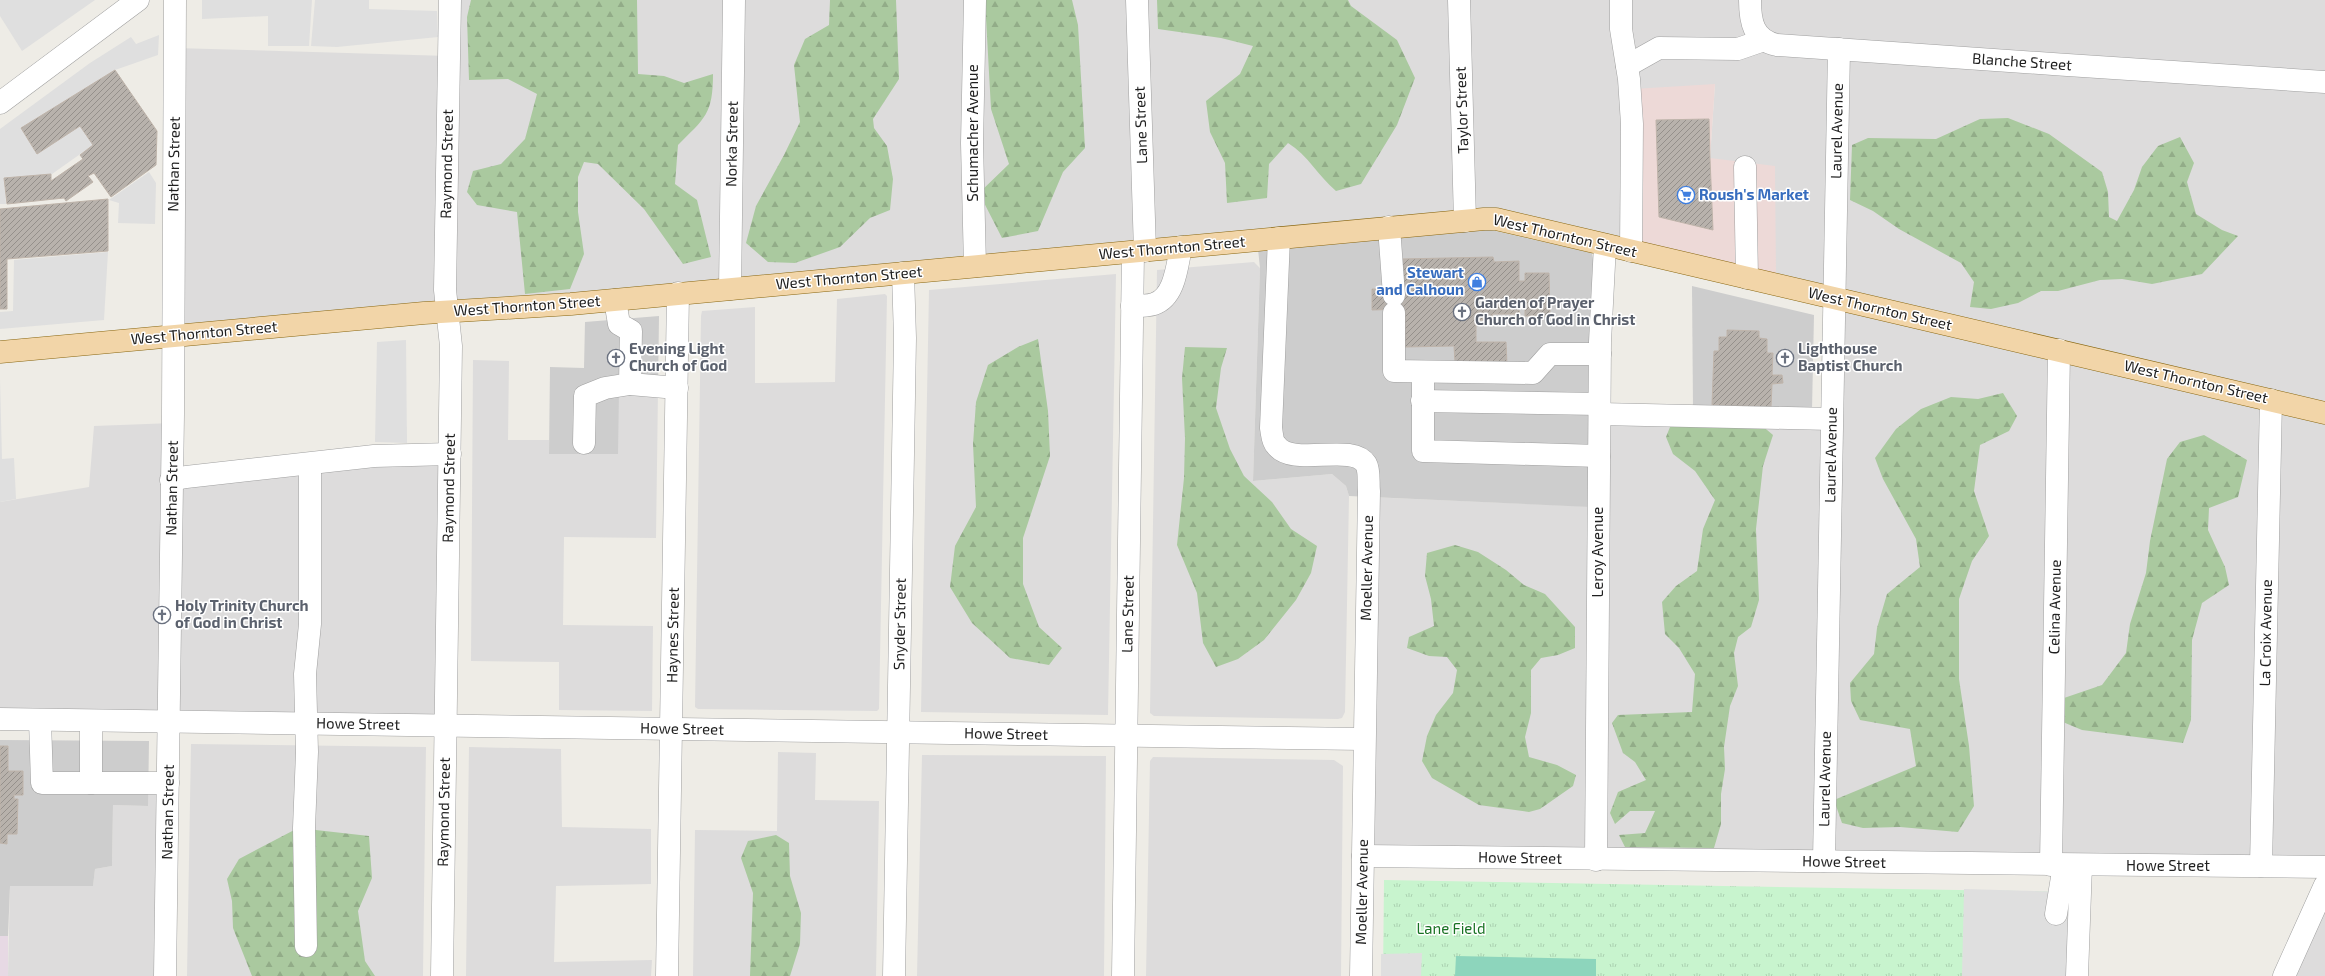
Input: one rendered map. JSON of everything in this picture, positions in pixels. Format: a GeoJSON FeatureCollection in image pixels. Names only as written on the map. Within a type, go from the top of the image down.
{"type":"FeatureCollection","features":[{"type":"Feature","properties":{"kind":"main road","name":"West Thornton Street"},"geometry":{"type":"LineString","coordinates":[[0,352],[172,335],[447,312],[615,300],[1389,227],[1496,219],[2325,413]]}},
{"type":"Feature","properties":{"kind":"street"},"geometry":{"type":"LineString","coordinates":[[0,103],[138,0]]}},
{"type":"Feature","properties":{"kind":"street","name":"Nathan Street"},"geometry":{"type":"LineString","coordinates":[[165,976],[173,414],[172,335],[175,0]]}},
{"type":"Feature","properties":{"kind":"street","name":"Raymond Street"},"geometry":{"type":"LineString","coordinates":[[442,976],[451,346],[447,312],[450,0]]}},
{"type":"Feature","properties":{"kind":"street","name":"Norka Street"},"geometry":{"type":"LineString","coordinates":[[730,289],[734,0]]}},
{"type":"Feature","properties":{"kind":"street","name":"Schumacher Avenue"},"geometry":{"type":"LineString","coordinates":[[975,0],[972,143],[975,266]]}},
{"type":"Feature","properties":{"kind":"street","name":"Lane Street"},"geometry":{"type":"LineString","coordinates":[[1123,976],[1132,306],[1139,251],[1137,0]]}},
{"type":"Feature","properties":{"kind":"street","name":"Taylor Street"},"geometry":{"type":"LineString","coordinates":[[1459,0],[1465,221]]}},
{"type":"Feature","properties":{"kind":"street"},"geometry":{"type":"LineString","coordinates":[[1621,0],[1621,29],[1632,124],[1631,251]]}},
{"type":"Feature","properties":{"kind":"street"},"geometry":{"type":"LineString","coordinates":[[1626,66],[1659,48],[1738,49],[1764,40],[1754,30],[1750,18],[1750,0]]}},
{"type":"Feature","properties":{"kind":"street","name":"Blanche Street"},"geometry":{"type":"LineString","coordinates":[[1764,40],[1777,45],[2052,65],[2325,82]]}},
{"type":"Feature","properties":{"kind":"street","name":"Laurel Avenue"},"geometry":{"type":"LineString","coordinates":[[1824,861],[1839,49]]}},
{"type":"Feature","properties":{"kind":"street"},"geometry":{"type":"LineString","coordinates":[[1745,167],[1747,278]]}},
{"type":"Feature","properties":{"kind":"street"},"geometry":{"type":"LineString","coordinates":[[1389,227],[1394,304],[1394,371],[1533,373],[1550,354],[1600,354]]}},
{"type":"Feature","properties":{"kind":"street","name":"Moeller Avenue"},"geometry":{"type":"LineString","coordinates":[[1279,238],[1271,428],[1273,440],[1276,446],[1285,452],[1308,455],[1344,455],[1359,458],[1365,463],[1367,468],[1369,491],[1363,739],[1361,976]]}},
{"type":"Feature","properties":{"kind":"street","name":"Leroy Avenue"},"geometry":{"type":"LineString","coordinates":[[1596,860],[1600,354],[1605,245]]}},
{"type":"Feature","properties":{"kind":"street"},"geometry":{"type":"LineString","coordinates":[[1132,306],[1154,304],[1162,300],[1175,280],[1181,247]]}},
{"type":"Feature","properties":{"kind":"street","name":"Snyder Street"},"geometry":{"type":"LineString","coordinates":[[894,976],[905,338],[903,273]]}},
{"type":"Feature","properties":{"kind":"street","name":"Haynes Street"},"geometry":{"type":"LineString","coordinates":[[667,976],[678,293]]}},
{"type":"Feature","properties":{"kind":"street"},"geometry":{"type":"LineString","coordinates":[[615,300],[618,324],[631,331],[630,384]]}},
{"type":"Feature","properties":{"kind":"street","name":"Celina Avenue"},"geometry":{"type":"LineString","coordinates":[[2059,350],[2065,865]]}},
{"type":"Feature","properties":{"kind":"street"},"geometry":{"type":"LineString","coordinates":[[1423,372],[1423,451],[1599,456]]}},
{"type":"Feature","properties":{"kind":"street"},"geometry":{"type":"LineString","coordinates":[[584,444],[585,396],[604,388],[630,384],[677,388]]}},
{"type":"Feature","properties":{"kind":"street","name":"La Croix Avenue"},"geometry":{"type":"LineString","coordinates":[[2261,866],[2271,400]]}},
{"type":"Feature","properties":{"kind":"street"},"geometry":{"type":"LineString","coordinates":[[1422,401],[1831,419]]}},
{"type":"Feature","properties":{"kind":"street"},"geometry":{"type":"LineString","coordinates":[[171,480],[186,476],[374,456],[450,454]]}},
{"type":"Feature","properties":{"kind":"street"},"geometry":{"type":"LineString","coordinates":[[306,946],[304,888],[307,752],[305,724],[305,674],[310,624],[310,464]]}},
{"type":"Feature","properties":{"kind":"street","name":"Howe Street"},"geometry":{"type":"LineString","coordinates":[[0,718],[91,721],[1363,739]]}},
{"type":"Feature","properties":{"kind":"street"},"geometry":{"type":"LineString","coordinates":[[40,720],[42,783],[168,783]]}},
{"type":"Feature","properties":{"kind":"street"},"geometry":{"type":"LineString","coordinates":[[91,721],[91,783]]}},
{"type":"Feature","properties":{"kind":"street","name":"Howe Street"},"geometry":{"type":"LineString","coordinates":[[1363,856],[1596,860],[2261,866],[2325,868]]}},
{"type":"Feature","properties":{"kind":"street"},"geometry":{"type":"LineString","coordinates":[[2056,914],[2065,865]]}},
{"type":"Feature","properties":{"kind":"street"},"geometry":{"type":"LineString","coordinates":[[2065,865],[2077,976]]}},
{"type":"Feature","properties":{"kind":"street"},"geometry":{"type":"LineString","coordinates":[[2284,976],[2325,885]]}},
{"type":"Feature","properties":{"kind":"shaded area"},"geometry":{"type":"Polygon","coordinates":[[[0,0],[95,0],[22,51],[0,16],[0,0]]]}},
{"type":"Feature","properties":{"kind":"shaded area"},"geometry":{"type":"Polygon","coordinates":[[[202,0],[312,0],[309,46],[268,46],[268,16],[202,19],[202,0]]]}},
{"type":"Feature","properties":{"kind":"shaded area"},"geometry":{"type":"Polygon","coordinates":[[[315,0],[369,0],[369,9],[437,11],[438,37],[337,47],[311,46],[315,0]]]}},
{"type":"Feature","properties":{"kind":"shaded area"},"geometry":{"type":"Polygon","coordinates":[[[450,0],[2325,0],[2325,976],[2284,976],[2322,891],[2320,868],[1363,856],[1368,497],[1598,507],[1600,414],[1831,419],[1834,299],[1776,284],[1710,159],[1715,84],[1631,251],[1496,219],[172,335],[175,48],[448,56],[450,0]]]}},
{"type":"Feature","properties":{"kind":"shaded area"},"geometry":{"type":"Polygon","coordinates":[[[159,35],[158,55],[115,70],[21,128],[37,154],[80,126],[93,145],[52,174],[4,178],[6,204],[0,204],[0,129],[90,63],[131,37],[136,44],[159,35]]]}},
{"type":"Feature","properties":{"kind":"shaded area"},"geometry":{"type":"Polygon","coordinates":[[[1715,84],[1710,158],[1775,166],[1776,276],[1634,248],[1633,89],[1715,84]]]}},
{"type":"Feature","properties":{"kind":"shaded area"},"geometry":{"type":"Polygon","coordinates":[[[149,172],[156,183],[155,224],[118,223],[119,203],[109,200],[149,172]]]}},
{"type":"Feature","properties":{"kind":"shaded area"},"geometry":{"type":"Polygon","coordinates":[[[1487,229],[1592,253],[1595,271],[1590,507],[1349,496],[1346,486],[1332,474],[1253,481],[1260,268],[1258,249],[1487,229]]]}},
{"type":"Feature","properties":{"kind":"shaded area"},"geometry":{"type":"Polygon","coordinates":[[[108,252],[104,320],[0,329],[0,312],[13,311],[14,260],[108,252]]]}},
{"type":"Feature","properties":{"kind":"shaded area"},"geometry":{"type":"Polygon","coordinates":[[[1254,262],[1260,268],[1253,481],[1332,474],[1346,486],[1349,496],[1345,712],[1342,718],[1338,719],[1154,716],[1150,713],[1157,270],[1254,262]]]}},
{"type":"Feature","properties":{"kind":"shaded area"},"geometry":{"type":"Polygon","coordinates":[[[1116,274],[1108,715],[921,712],[929,290],[1116,274]]]}},
{"type":"Feature","properties":{"kind":"shaded area"},"geometry":{"type":"Polygon","coordinates":[[[1692,286],[1814,315],[1812,410],[1693,409],[1692,286]]]}},
{"type":"Feature","properties":{"kind":"shaded area"},"geometry":{"type":"Polygon","coordinates":[[[885,294],[887,296],[879,709],[877,711],[698,709],[695,707],[702,311],[755,307],[755,383],[835,382],[837,299],[885,294]]]}},
{"type":"Feature","properties":{"kind":"shaded area"},"geometry":{"type":"Polygon","coordinates":[[[659,316],[658,390],[619,390],[618,454],[549,454],[550,367],[584,368],[585,322],[659,316]]]}},
{"type":"Feature","properties":{"kind":"shaded area"},"geometry":{"type":"Polygon","coordinates":[[[406,340],[407,443],[375,442],[377,342],[406,340]]]}},
{"type":"Feature","properties":{"kind":"shaded area"},"geometry":{"type":"Polygon","coordinates":[[[473,360],[509,361],[508,440],[549,440],[549,454],[619,390],[658,390],[656,538],[564,537],[563,625],[653,626],[652,711],[559,710],[559,662],[471,661],[473,360]]]}},
{"type":"Feature","properties":{"kind":"shaded area"},"geometry":{"type":"Polygon","coordinates":[[[0,379],[2,459],[14,458],[16,499],[0,502],[0,379]]]}},
{"type":"Feature","properties":{"kind":"shaded area"},"geometry":{"type":"Polygon","coordinates":[[[173,423],[171,480],[450,454],[445,726],[0,719],[0,502],[89,487],[94,426],[173,423]]]}},
{"type":"Feature","properties":{"kind":"shaded area"},"geometry":{"type":"Polygon","coordinates":[[[0,740],[149,741],[148,806],[113,805],[112,866],[95,869],[93,886],[10,886],[8,936],[0,936],[0,740]]]}},
{"type":"Feature","properties":{"kind":"shaded area"},"geometry":{"type":"Polygon","coordinates":[[[191,744],[426,747],[423,976],[187,976],[191,744]]]}},
{"type":"Feature","properties":{"kind":"shaded area"},"geometry":{"type":"Polygon","coordinates":[[[469,747],[561,749],[562,827],[651,829],[651,884],[556,886],[554,962],[652,960],[651,976],[466,976],[469,747]]]}},
{"type":"Feature","properties":{"kind":"shaded area"},"geometry":{"type":"Polygon","coordinates":[[[778,752],[816,753],[815,800],[879,801],[876,976],[693,976],[695,830],[777,831],[778,752]]]}},
{"type":"Feature","properties":{"kind":"shaded area"},"geometry":{"type":"Polygon","coordinates":[[[922,755],[1106,756],[1104,976],[917,976],[922,755]]]}},
{"type":"Feature","properties":{"kind":"shaded area"},"geometry":{"type":"Polygon","coordinates":[[[1153,757],[1334,760],[1343,766],[1341,976],[1146,976],[1150,761],[1153,757]]]}},
{"type":"Feature","properties":{"kind":"shaded area"},"geometry":{"type":"Polygon","coordinates":[[[168,789],[165,976],[8,976],[10,886],[93,886],[95,869],[112,866],[113,805],[148,806],[148,792],[168,789]]]}},
{"type":"Feature","properties":{"kind":"shaded area"},"geometry":{"type":"Polygon","coordinates":[[[1964,889],[2070,892],[2068,976],[1962,976],[1964,889]]]}},
{"type":"Feature","properties":{"kind":"shaded area"},"geometry":{"type":"Polygon","coordinates":[[[0,936],[8,936],[8,976],[0,976],[0,936]]]}},
{"type":"Feature","properties":{"kind":"shaded area"},"geometry":{"type":"Polygon","coordinates":[[[1422,953],[1421,976],[1381,976],[1381,954],[1422,953]]]}},
{"type":"Feature","properties":{"kind":"green space"},"geometry":{"type":"Polygon","coordinates":[[[471,0],[637,0],[638,74],[664,76],[684,83],[713,74],[713,87],[706,114],[695,128],[678,145],[675,184],[697,200],[711,257],[683,264],[644,209],[598,164],[584,162],[578,177],[578,212],[584,254],[570,289],[525,294],[517,212],[477,205],[467,192],[473,171],[501,164],[525,139],[537,94],[508,79],[469,80],[467,17],[471,0]]]}},
{"type":"Feature","properties":{"kind":"green space"},"geometry":{"type":"Polygon","coordinates":[[[830,0],[896,0],[899,79],[873,119],[874,128],[887,146],[893,179],[890,210],[870,218],[840,247],[795,263],[768,262],[746,243],[756,206],[800,122],[794,65],[805,39],[829,25],[830,0]]]}},
{"type":"Feature","properties":{"kind":"green space"},"geometry":{"type":"Polygon","coordinates":[[[985,0],[1072,0],[1078,25],[1085,148],[1063,172],[1038,231],[1002,238],[979,193],[1009,164],[991,109],[985,0]]]}},
{"type":"Feature","properties":{"kind":"green space"},"geometry":{"type":"Polygon","coordinates":[[[1157,0],[1348,0],[1351,6],[1397,40],[1415,78],[1397,125],[1361,184],[1336,191],[1301,153],[1288,143],[1269,164],[1267,198],[1227,203],[1225,163],[1210,132],[1206,101],[1240,74],[1253,46],[1221,38],[1158,29],[1157,0]]]}},
{"type":"Feature","properties":{"kind":"green space"},"geometry":{"type":"Polygon","coordinates":[[[2008,118],[2049,134],[2102,172],[2108,192],[2109,217],[2117,221],[2134,190],[2142,167],[2158,146],[2180,137],[2194,163],[2187,182],[2196,214],[2222,230],[2238,236],[2202,274],[2152,284],[2122,279],[2100,280],[2058,291],[2041,291],[2018,303],[1991,309],[1970,307],[1974,282],[1961,263],[1899,229],[1873,211],[1850,200],[1852,145],[1868,138],[1936,139],[1980,119],[2008,118]]]}},
{"type":"Feature","properties":{"kind":"green space"},"geometry":{"type":"Polygon","coordinates":[[[1038,339],[1048,411],[1050,456],[1023,538],[1023,584],[1039,627],[1062,648],[1049,665],[1010,658],[972,623],[950,587],[955,546],[976,507],[973,444],[976,402],[988,365],[1018,347],[1038,339]]]}},
{"type":"Feature","properties":{"kind":"green space"},"geometry":{"type":"Polygon","coordinates":[[[1185,347],[1227,348],[1221,368],[1216,408],[1230,449],[1244,476],[1272,502],[1291,529],[1317,546],[1311,573],[1296,600],[1264,640],[1238,659],[1216,667],[1203,643],[1197,593],[1177,545],[1184,478],[1185,438],[1182,378],[1185,347]]]}},
{"type":"Feature","properties":{"kind":"green space"},"geometry":{"type":"Polygon","coordinates":[[[2003,393],[2017,416],[2009,431],[1980,445],[1974,491],[1989,536],[1972,561],[1959,599],[1959,679],[1969,746],[1974,806],[1958,832],[1900,827],[1863,828],[1842,823],[1834,800],[1916,766],[1910,729],[1860,720],[1851,701],[1850,683],[1874,654],[1877,628],[1887,594],[1920,567],[1916,539],[1883,479],[1875,458],[1896,429],[1921,409],[1951,397],[1978,399],[2003,393]]]}},
{"type":"Feature","properties":{"kind":"green space"},"geometry":{"type":"Polygon","coordinates":[[[1716,422],[1760,424],[1773,435],[1763,466],[1756,529],[1759,600],[1751,627],[1738,637],[1734,653],[1738,686],[1730,706],[1724,747],[1725,769],[1721,794],[1721,824],[1714,848],[1625,847],[1619,835],[1645,833],[1655,811],[1630,811],[1615,824],[1610,813],[1618,792],[1646,780],[1635,762],[1623,753],[1612,723],[1618,715],[1692,712],[1695,674],[1679,648],[1665,634],[1662,602],[1676,586],[1697,571],[1703,529],[1715,500],[1695,471],[1673,454],[1666,437],[1670,427],[1716,422]]]}},
{"type":"Feature","properties":{"kind":"green space"},"geometry":{"type":"Polygon","coordinates":[[[2204,435],[2247,460],[2238,497],[2209,508],[2208,530],[2225,567],[2229,585],[2202,603],[2192,640],[2191,720],[2183,743],[2082,730],[2058,720],[2064,698],[2102,685],[2126,653],[2130,624],[2146,573],[2150,541],[2167,459],[2180,442],[2204,435]]]}},
{"type":"Feature","properties":{"kind":"green space"},"geometry":{"type":"Polygon","coordinates":[[[1455,545],[1478,552],[1506,570],[1524,585],[1545,594],[1575,627],[1575,648],[1558,655],[1541,658],[1531,670],[1531,713],[1525,737],[1529,757],[1557,765],[1576,775],[1573,786],[1540,809],[1529,812],[1479,805],[1432,778],[1422,761],[1427,736],[1436,715],[1453,693],[1457,670],[1447,657],[1429,656],[1407,648],[1409,637],[1434,626],[1431,599],[1425,576],[1427,553],[1455,545]]]}},
{"type":"Feature","properties":{"kind":"green space"},"geometry":{"type":"Polygon","coordinates":[[[298,828],[369,836],[372,878],[358,911],[365,961],[375,976],[252,976],[233,928],[232,901],[227,879],[239,859],[298,828]]]}},
{"type":"Feature","properties":{"kind":"green space"},"geometry":{"type":"Polygon","coordinates":[[[776,835],[789,843],[790,876],[801,913],[800,944],[790,976],[750,976],[753,893],[741,858],[748,841],[776,835]]]}},
{"type":"Feature","properties":{"kind":"green space","name":"Lane Field"},"geometry":{"type":"Polygon","coordinates":[[[1384,880],[2070,892],[2072,976],[1383,976],[1384,880]]]}},
{"type":"Feature","properties":{"kind":"green space"},"geometry":{"type":"Polygon","coordinates":[[[1456,956],[1596,959],[1596,976],[1455,976],[1456,956]]]}},
{"type":"Feature","properties":{"kind":"building"},"geometry":{"type":"Polygon","coordinates":[[[115,70],[157,131],[156,165],[111,197],[94,173],[88,176],[93,182],[66,201],[64,198],[7,204],[4,178],[51,174],[51,181],[83,159],[80,155],[93,145],[80,126],[37,154],[21,128],[115,70]]]}},
{"type":"Feature","properties":{"kind":"building"},"geometry":{"type":"Polygon","coordinates":[[[1709,119],[1713,230],[1659,217],[1656,120],[1709,119]]]}},
{"type":"Feature","properties":{"kind":"building"},"geometry":{"type":"Polygon","coordinates":[[[108,199],[108,251],[7,259],[7,309],[0,309],[0,209],[108,199]]]}},
{"type":"Feature","properties":{"kind":"building","name":"Garden of Prayer Church of God in Christ"},"geometry":{"type":"Polygon","coordinates":[[[1493,257],[1494,262],[1519,261],[1519,281],[1525,281],[1525,273],[1549,273],[1550,316],[1525,316],[1525,306],[1518,306],[1520,314],[1492,314],[1493,320],[1476,320],[1476,342],[1506,342],[1507,365],[1455,362],[1454,346],[1405,347],[1405,309],[1372,310],[1372,289],[1405,289],[1405,286],[1402,286],[1401,259],[1493,257]]]}},
{"type":"Feature","properties":{"kind":"building"},"geometry":{"type":"Polygon","coordinates":[[[1727,330],[1759,331],[1759,338],[1767,339],[1767,353],[1773,353],[1772,375],[1782,375],[1783,383],[1772,384],[1771,407],[1712,405],[1714,351],[1719,351],[1719,337],[1727,337],[1727,330]]]}},
{"type":"Feature","properties":{"kind":"building"},"geometry":{"type":"Polygon","coordinates":[[[0,746],[8,746],[8,771],[23,771],[23,795],[14,795],[14,799],[18,799],[17,834],[7,834],[7,844],[0,843],[0,746]]]}},
{"type":"Feature","properties":{"kind":"place","name":"Roush's Market"},"geometry":{"type":"Point","coordinates":[1686,195]}},
{"type":"Feature","properties":{"kind":"place","name":"Stewart and Calhoun"},"geometry":{"type":"Point","coordinates":[1477,282]}},
{"type":"Feature","properties":{"kind":"place","name":"Garden of Prayer Church of God in Christ"},"geometry":{"type":"Point","coordinates":[1462,312]}},
{"type":"Feature","properties":{"kind":"place","name":"Evening Light Church of God"},"geometry":{"type":"Point","coordinates":[616,358]}},
{"type":"Feature","properties":{"kind":"place","name":"Lighthouse Baptist Church"},"geometry":{"type":"Point","coordinates":[1785,358]}},
{"type":"Feature","properties":{"kind":"place","name":"Holy Trinity Church of God in Christ"},"geometry":{"type":"Point","coordinates":[162,615]}}]}
